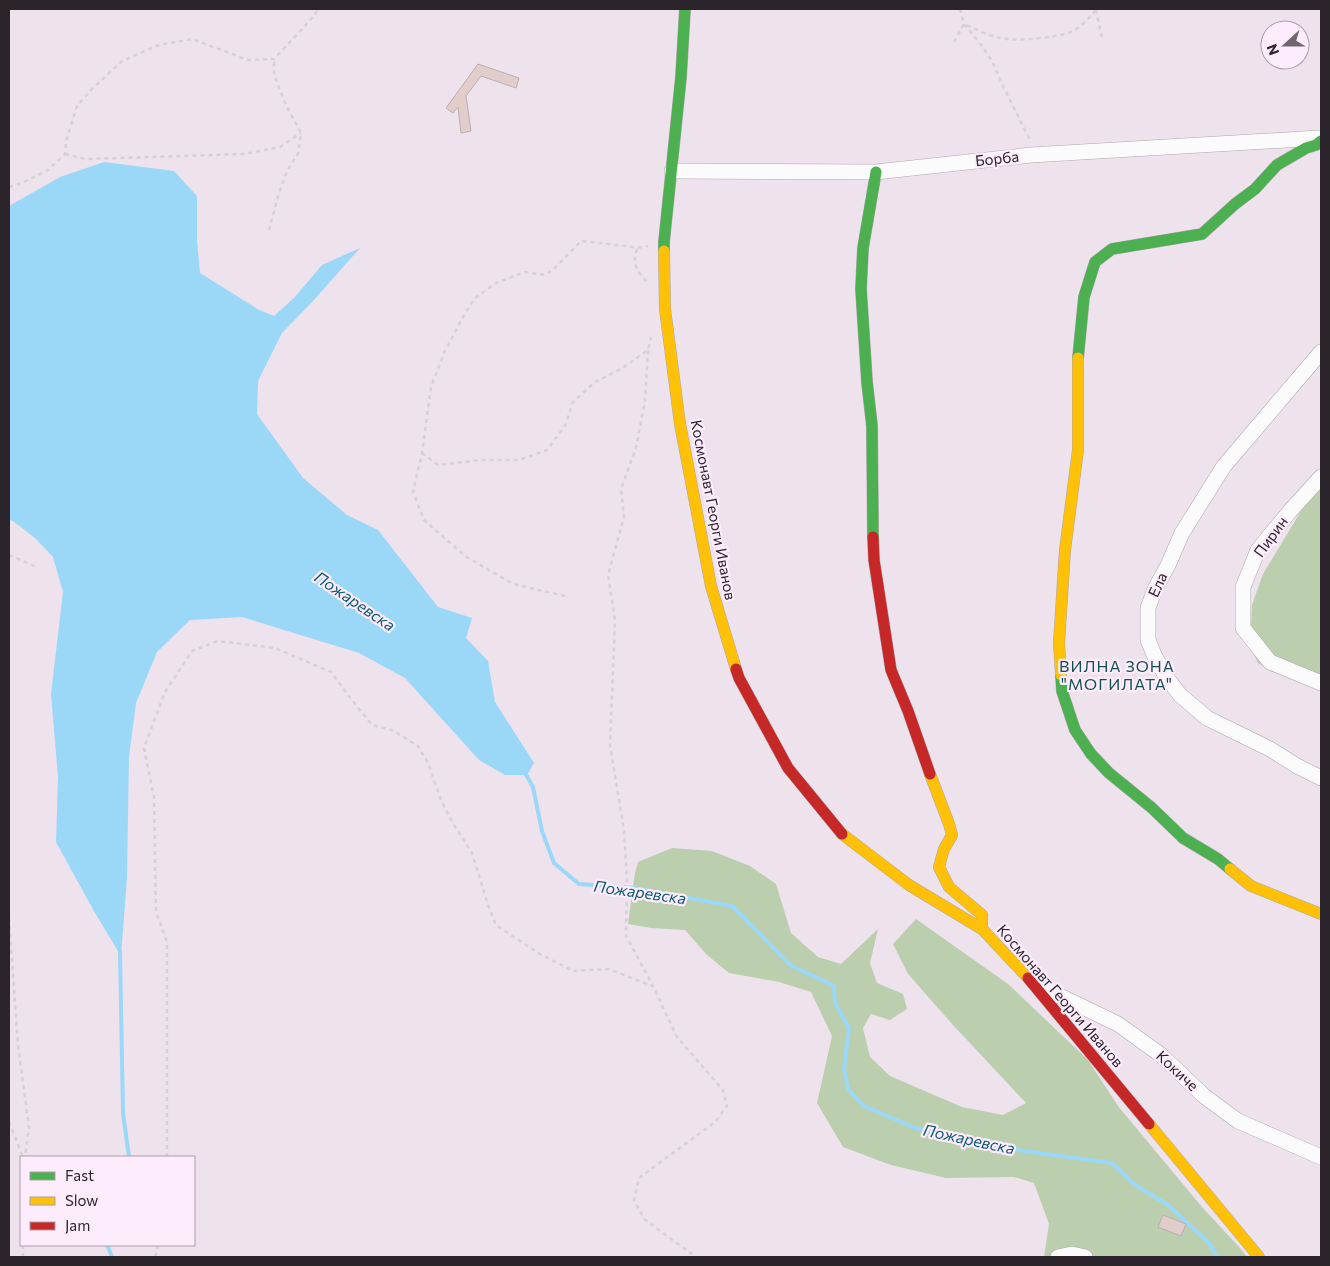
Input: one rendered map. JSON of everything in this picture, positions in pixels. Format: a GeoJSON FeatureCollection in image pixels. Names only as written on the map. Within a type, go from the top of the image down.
{"type":"FeatureCollection","features":[{"type":"Feature","properties":{"kind":"street","name":"Космонавт Георги Иванов"},"geometry":{"type":"LineString","coordinates":[[685,9],[681,77],[664,242],[666,309],[680,424],[711,586],[739,678],[788,768],[843,836],[909,885],[982,929],[1034,984],[1259,1257]]}},
{"type":"Feature","properties":{"kind":"street","name":"Борба"},"geometry":{"type":"LineString","coordinates":[[672,171],[876,172],[1031,155],[1321,140]]}},
{"type":"Feature","properties":{"kind":"street"},"geometry":{"type":"LineString","coordinates":[[1321,140],[1316,145],[1306,148],[1277,165],[1255,189],[1235,204],[1202,234],[1121,246],[1112,249],[1095,262],[1084,297],[1078,358],[1078,450],[1065,550],[1059,643],[1062,691],[1075,730],[1090,754],[1109,774],[1152,808],[1183,838],[1218,859],[1251,886],[1321,914]]}},
{"type":"Feature","properties":{"kind":"street"},"geometry":{"type":"LineString","coordinates":[[876,172],[863,248],[862,289],[867,382],[872,426],[874,560],[891,670],[908,711],[952,835],[944,849],[939,867],[948,887],[982,915],[982,929]]}},
{"type":"Feature","properties":{"kind":"street","name":"Ела"},"geometry":{"type":"LineString","coordinates":[[1321,352],[1224,466],[1182,533],[1148,608],[1148,640],[1154,657],[1167,678],[1180,694],[1206,718],[1270,749],[1321,778]]}},
{"type":"Feature","properties":{"kind":"street","name":"Пирин"},"geometry":{"type":"LineString","coordinates":[[1321,478],[1290,511],[1258,550],[1243,587],[1243,628],[1270,662],[1321,683]]}},
{"type":"Feature","properties":{"kind":"street","name":"Кокиче"},"geometry":{"type":"LineString","coordinates":[[1034,984],[1118,1024],[1161,1055],[1204,1096],[1238,1121],[1321,1156]]}},
{"type":"Feature","properties":{"kind":"street"},"geometry":{"type":"LineString","coordinates":[[1058,1257],[1072,1254],[1085,1257]]}},
{"type":"Feature","properties":{"kind":"path"},"geometry":{"type":"LineString","coordinates":[[269,230],[287,171],[298,154],[301,133],[286,105],[274,75],[274,59],[314,16],[318,9]]}},
{"type":"Feature","properties":{"kind":"path"},"geometry":{"type":"LineString","coordinates":[[960,9],[964,24],[993,63],[1029,138],[1031,155]]}},
{"type":"Feature","properties":{"kind":"path"},"geometry":{"type":"LineString","coordinates":[[964,24],[1008,39],[1041,38],[1071,32],[1086,22],[1096,9]]}},
{"type":"Feature","properties":{"kind":"path"},"geometry":{"type":"LineString","coordinates":[[1096,9],[1102,38]]}},
{"type":"Feature","properties":{"kind":"path"},"geometry":{"type":"LineString","coordinates":[[954,42],[964,24]]}},
{"type":"Feature","properties":{"kind":"path"},"geometry":{"type":"LineString","coordinates":[[9,187],[48,170],[65,154],[66,141],[77,106],[122,61],[159,45],[192,40],[248,60],[274,59]]}},
{"type":"Feature","properties":{"kind":"path"},"geometry":{"type":"LineString","coordinates":[[65,154],[86,159],[244,154],[280,147],[301,133]]}},
{"type":"Feature","properties":{"kind":"path"},"geometry":{"type":"LineString","coordinates":[[565,596],[513,584],[464,556],[424,520],[413,492],[422,453],[431,388],[445,351],[464,315],[475,298],[496,283],[525,272],[545,275],[554,270],[581,241],[637,248],[664,242]]}},
{"type":"Feature","properties":{"kind":"path"},"geometry":{"type":"LineString","coordinates":[[637,248],[634,256],[637,272],[649,283]]}},
{"type":"Feature","properties":{"kind":"path"},"geometry":{"type":"LineString","coordinates":[[652,332],[648,350],[644,400],[636,448],[621,488],[624,517],[608,575],[615,620],[610,745],[624,830],[627,881],[626,936],[677,1036],[723,1090],[727,1106],[715,1122],[639,1178],[634,1200],[644,1219],[696,1257]]}},
{"type":"Feature","properties":{"kind":"path"},"geometry":{"type":"LineString","coordinates":[[422,453],[438,465],[480,460],[519,460],[547,450],[565,426],[572,402],[595,382],[621,369],[648,350]]}},
{"type":"Feature","properties":{"kind":"path"},"geometry":{"type":"LineString","coordinates":[[9,555],[37,567]]}},
{"type":"Feature","properties":{"kind":"path"},"geometry":{"type":"LineString","coordinates":[[167,1156],[167,942],[156,912],[154,797],[144,748],[165,692],[192,650],[218,641],[275,648],[331,672],[372,725],[392,730],[418,746],[428,763],[441,800],[451,820],[472,853],[496,925],[540,954],[574,971],[609,969],[652,986]]}},
{"type":"Feature","properties":{"kind":"path"},"geometry":{"type":"LineString","coordinates":[[9,918],[18,1046],[29,1128],[24,1156]]}},
{"type":"Feature","properties":{"kind":"path"},"geometry":{"type":"LineString","coordinates":[[9,1122],[24,1156]]}},
{"type":"Feature","properties":{"kind":"green space"},"geometry":{"type":"Polygon","coordinates":[[[1321,485],[1321,679],[1272,672],[1258,663],[1250,646],[1252,605],[1263,574],[1301,511],[1321,485]]]}},
{"type":"Feature","properties":{"kind":"green space"},"geometry":{"type":"Polygon","coordinates":[[[672,848],[712,851],[750,866],[776,884],[791,933],[818,957],[841,964],[878,929],[870,963],[877,983],[903,994],[907,1009],[890,1020],[871,1014],[863,1028],[870,1057],[890,1076],[962,1107],[1003,1115],[1026,1103],[908,974],[893,944],[916,919],[1008,984],[1088,1060],[1118,1106],[1202,1207],[1247,1257],[1044,1257],[1049,1224],[1034,1183],[1014,1177],[946,1178],[891,1165],[843,1147],[817,1103],[832,1036],[811,992],[779,982],[729,973],[707,955],[685,930],[651,928],[628,924],[638,862],[672,848]]]}},
{"type":"Feature","properties":{"kind":"water"},"geometry":{"type":"Polygon","coordinates":[[[104,162],[174,171],[197,196],[197,240],[200,273],[259,310],[274,316],[294,298],[322,265],[360,248],[282,333],[258,381],[257,414],[303,478],[347,515],[378,530],[438,607],[472,618],[466,638],[488,661],[495,702],[534,763],[527,775],[505,775],[479,760],[405,678],[359,653],[242,617],[190,620],[157,652],[136,703],[129,757],[127,878],[121,956],[56,842],[58,777],[51,694],[63,592],[53,557],[35,538],[9,520],[9,206],[60,177],[104,162]]]}},
{"type":"Feature","properties":{"kind":"building"},"geometry":{"type":"Polygon","coordinates":[[[478,64],[519,78],[516,88],[481,76],[466,96],[471,131],[461,133],[458,107],[453,113],[446,108],[478,64]]]}},
{"type":"Feature","properties":{"kind":"building"},"geometry":{"type":"Polygon","coordinates":[[[1163,1215],[1186,1224],[1181,1236],[1158,1227],[1163,1215]]]}},
{"type":"Feature","properties":{"kind":"waterway","name":"Пожаревска"},"geometry":{"type":"LineString","coordinates":[[524,771],[533,787],[542,831],[554,863],[579,884],[635,888],[732,906],[790,965],[834,986],[835,1003],[849,1028],[844,1068],[848,1089],[864,1106],[915,1128],[1003,1148],[1112,1163],[1134,1184],[1168,1205],[1209,1243],[1217,1257]]}},
{"type":"Feature","properties":{"kind":"waterway"},"geometry":{"type":"LineString","coordinates":[[120,952],[123,1113],[129,1156]]}},
{"type":"Feature","properties":{"kind":"waterway"},"geometry":{"type":"LineString","coordinates":[[107,1246],[112,1257]]}},
{"type":"Feature","properties":{"kind":"traffic: fast"},"geometry":{"type":"LineString","coordinates":[[664,251],[681,77],[685,9]]}},
{"type":"Feature","properties":{"kind":"traffic: fast"},"geometry":{"type":"LineString","coordinates":[[1078,358],[1084,297],[1095,262],[1112,249],[1202,234],[1235,204],[1255,189],[1277,165],[1321,141]]}},
{"type":"Feature","properties":{"kind":"traffic: fast"},"geometry":{"type":"LineString","coordinates":[[873,537],[872,426],[861,289],[863,248],[876,172]]}},
{"type":"Feature","properties":{"kind":"traffic: fast"},"geometry":{"type":"LineString","coordinates":[[1061,675],[1062,691],[1075,730],[1091,754],[1109,773],[1152,808],[1183,838],[1218,859],[1230,869]]}},
{"type":"Feature","properties":{"kind":"traffic: slow"},"geometry":{"type":"LineString","coordinates":[[664,251],[665,309],[680,424],[711,586],[736,669]]}},
{"type":"Feature","properties":{"kind":"traffic: slow"},"geometry":{"type":"LineString","coordinates":[[1061,675],[1059,643],[1065,550],[1078,450],[1078,358]]}},
{"type":"Feature","properties":{"kind":"traffic: slow"},"geometry":{"type":"LineString","coordinates":[[930,774],[952,835],[944,849],[939,867],[949,887],[982,915],[982,925]]}},
{"type":"Feature","properties":{"kind":"traffic: slow"},"geometry":{"type":"LineString","coordinates":[[842,834],[909,885],[982,929],[1028,978]]}},
{"type":"Feature","properties":{"kind":"traffic: slow"},"geometry":{"type":"LineString","coordinates":[[1230,869],[1251,886],[1321,914]]}},
{"type":"Feature","properties":{"kind":"traffic: slow"},"geometry":{"type":"LineString","coordinates":[[1149,1124],[1259,1257]]}},
{"type":"Feature","properties":{"kind":"traffic: jam"},"geometry":{"type":"LineString","coordinates":[[873,537],[874,560],[891,670],[908,711],[930,774]]}},
{"type":"Feature","properties":{"kind":"traffic: jam"},"geometry":{"type":"LineString","coordinates":[[736,669],[739,678],[788,768],[842,834]]}},
{"type":"Feature","properties":{"kind":"traffic: jam"},"geometry":{"type":"LineString","coordinates":[[1028,978],[1149,1124]]}},
{"type":"Feature","properties":{"kind":"district","name":"ВИЛНА ЗОНА \"МОГИЛАТА\""},"geometry":{"type":"Point","coordinates":[1117,675]}}]}
